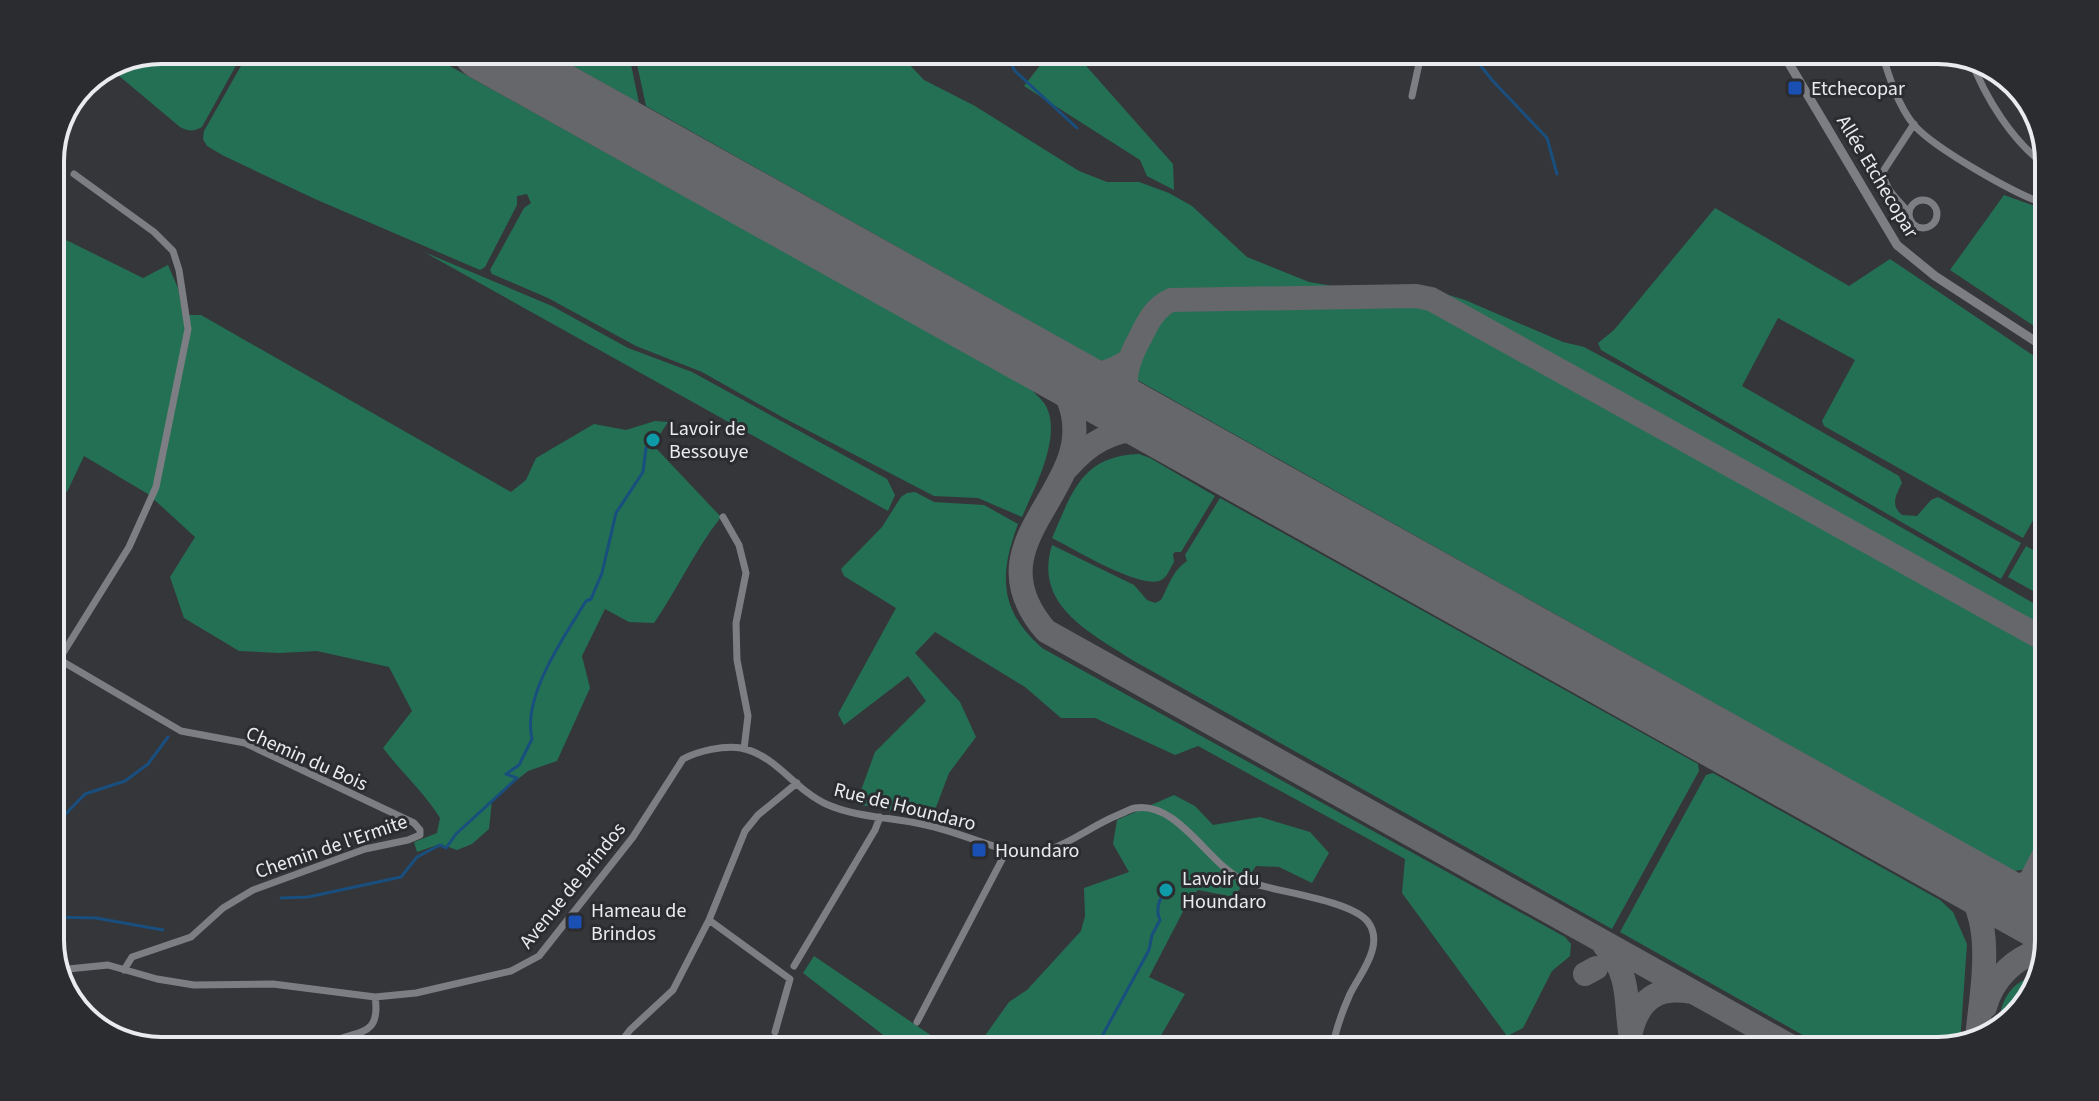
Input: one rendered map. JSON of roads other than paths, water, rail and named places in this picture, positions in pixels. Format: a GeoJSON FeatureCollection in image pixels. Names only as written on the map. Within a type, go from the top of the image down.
{"type":"FeatureCollection","features":[{"type":"Feature","properties":{"kind":"street"},"geometry":{"type":"LineString","coordinates":[[1412,96],[1419,64]]}},
{"type":"Feature","properties":{"kind":"street","name":"Allée Etchecopar"},"geometry":{"type":"LineString","coordinates":[[1789,64],[1897,245],[1935,276],[2035,341]]}},
{"type":"Feature","properties":{"kind":"street"},"geometry":{"type":"LineString","coordinates":[[1886,64],[1900,100],[1914,124],[1981,171],[2035,200]]}},
{"type":"Feature","properties":{"kind":"street"},"geometry":{"type":"LineString","coordinates":[[1977,72],[1985,92],[2018,140],[2035,155]]}},
{"type":"Feature","properties":{"kind":"street"},"geometry":{"type":"LineString","coordinates":[[1909,213],[1883,176],[1914,124]]}},
{"type":"Feature","properties":{"kind":"street"},"geometry":{"type":"LineString","coordinates":[[64,653],[129,547],[156,487],[188,329],[173,251],[154,232],[74,174]]}},
{"type":"Feature","properties":{"kind":"street"},"geometry":{"type":"LineString","coordinates":[[723,517],[739,545],[746,573],[736,623],[737,660],[748,716],[744,749]]}},
{"type":"Feature","properties":{"kind":"street","name":"Chemin du Bois"},"geometry":{"type":"LineString","coordinates":[[64,662],[181,731],[245,743],[414,823]]}},
{"type":"Feature","properties":{"kind":"street","name":"Avenue de Brindos"},"geometry":{"type":"LineString","coordinates":[[68,969],[97,965],[194,985],[273,984],[375,997],[416,993],[511,971],[539,956],[633,837],[683,759],[692,754],[727,747],[744,749]]}},
{"type":"Feature","properties":{"kind":"street","name":"Rue de Houndaro"},"geometry":{"type":"LineString","coordinates":[[744,749],[756,752],[824,803],[843,811],[929,825],[1030,855],[1055,849],[1112,817],[1135,808],[1155,810],[1177,823],[1242,879],[1339,906],[1361,915],[1367,921],[1373,930],[1373,950],[1338,1022],[1335,1037]]}},
{"type":"Feature","properties":{"kind":"street"},"geometry":{"type":"LineString","coordinates":[[627,1037],[630,1030],[673,990],[709,920],[745,831],[758,815],[797,783]]}},
{"type":"Feature","properties":{"kind":"street"},"geometry":{"type":"LineString","coordinates":[[794,966],[880,817]]}},
{"type":"Feature","properties":{"kind":"street","name":"Chemin de l'Ermite"},"geometry":{"type":"LineString","coordinates":[[124,970],[132,957],[191,937],[223,908],[253,890],[365,849],[420,835],[414,823]]}},
{"type":"Feature","properties":{"kind":"street"},"geometry":{"type":"LineString","coordinates":[[917,1022],[1007,850]]}},
{"type":"Feature","properties":{"kind":"street"},"geometry":{"type":"LineString","coordinates":[[709,920],[790,979],[775,1032]]}},
{"type":"Feature","properties":{"kind":"street"},"geometry":{"type":"LineString","coordinates":[[347,1037],[367,1030],[374,1022],[377,1012],[375,997]]}},
{"type":"Feature","properties":{"kind":"waterway"},"geometry":{"type":"LineString","coordinates":[[1011,64],[1015,71],[1077,128]]}},
{"type":"Feature","properties":{"kind":"waterway"},"geometry":{"type":"LineString","coordinates":[[1479,64],[1547,138],[1557,174]]}},
{"type":"Feature","properties":{"kind":"waterway"},"geometry":{"type":"LineString","coordinates":[[281,898],[308,897],[401,877],[417,857],[440,845],[446,848],[456,834],[517,778],[506,774],[519,765],[532,739],[533,704],[539,686],[567,632],[586,601],[591,599],[602,573],[616,513],[643,472],[646,448],[651,443]]}},
{"type":"Feature","properties":{"kind":"waterway"},"geometry":{"type":"LineString","coordinates":[[64,816],[85,794],[125,781],[148,764],[168,737]]}},
{"type":"Feature","properties":{"kind":"waterway"},"geometry":{"type":"LineString","coordinates":[[1102,1037],[1149,950],[1160,920],[1158,904],[1166,890]]}},
{"type":"Feature","properties":{"kind":"waterway"},"geometry":{"type":"LineString","coordinates":[[64,917],[96,918],[163,930]]}},
{"type":"Feature","properties":{"kind":"place","name":"Etchecopar"},"geometry":{"type":"Point","coordinates":[1795,88]}},
{"type":"Feature","properties":{"kind":"place","name":"Lavoir de Bessouye"},"geometry":{"type":"Point","coordinates":[653,440]}},
{"type":"Feature","properties":{"kind":"place","name":"Houndaro"},"geometry":{"type":"Point","coordinates":[979,850]}},
{"type":"Feature","properties":{"kind":"place","name":"Lavoir du Houndaro"},"geometry":{"type":"Point","coordinates":[1166,890]}},
{"type":"Feature","properties":{"kind":"place","name":"Hameau de Brindos"},"geometry":{"type":"Point","coordinates":[575,922]}}]}
